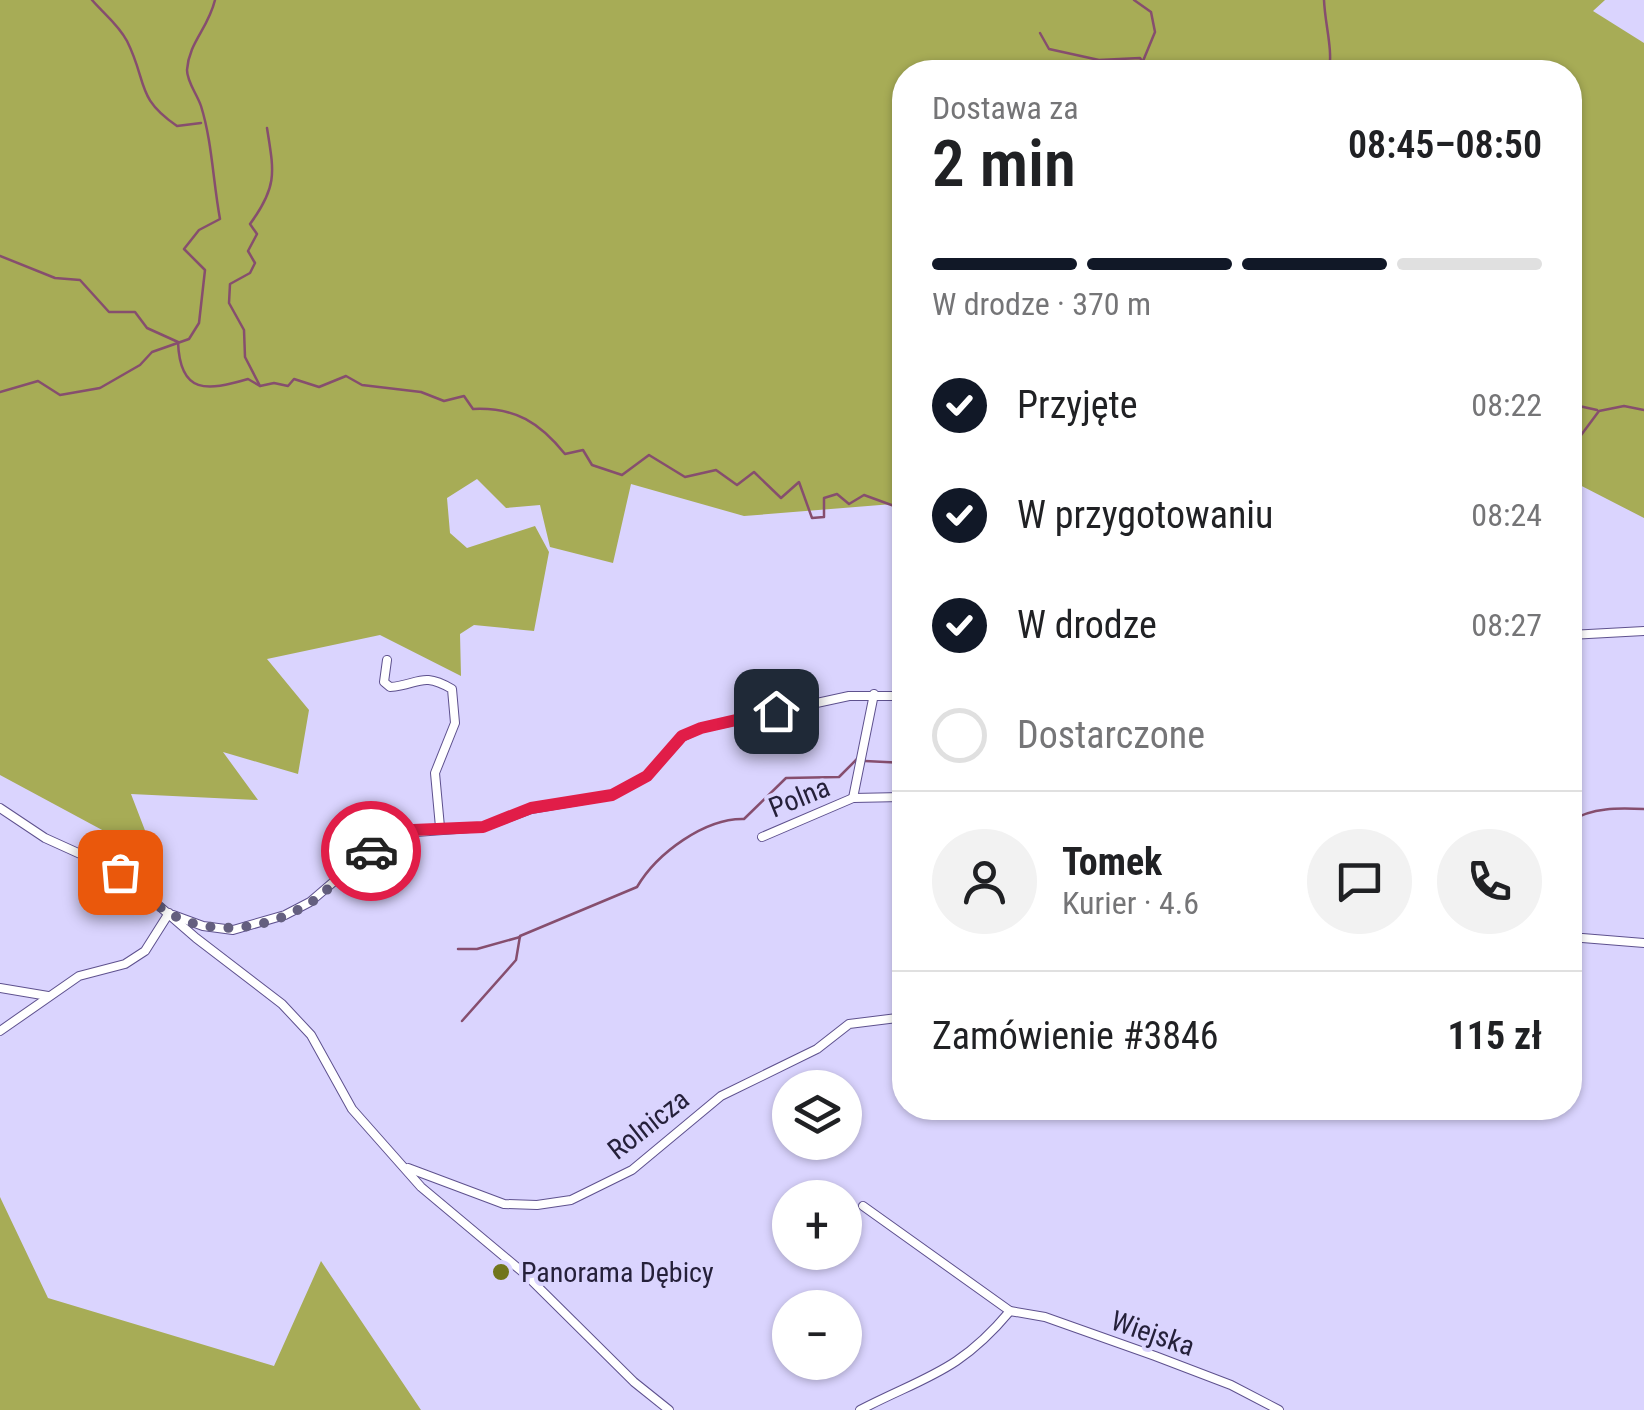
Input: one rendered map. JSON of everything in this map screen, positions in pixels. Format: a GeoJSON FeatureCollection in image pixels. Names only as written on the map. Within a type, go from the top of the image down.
{"type":"FeatureCollection","features":[{"type":"Feature","properties":{"kind":"street"},"geometry":{"type":"LineString","coordinates":[[1582,635],[1644,632]]}},
{"type":"Feature","properties":{"kind":"street"},"geometry":{"type":"LineString","coordinates":[[387,660],[384,682],[390,688],[429,678],[452,689],[455,723],[435,772],[440,827]]}},
{"type":"Feature","properties":{"kind":"street"},"geometry":{"type":"LineString","coordinates":[[169,913],[223,930],[268,920],[310,902],[386,841],[413,830],[483,827],[531,808],[612,795],[647,776],[682,736],[701,728],[798,705],[874,694],[892,695]]}},
{"type":"Feature","properties":{"kind":"street","name":"Polna"},"geometry":{"type":"LineString","coordinates":[[853,798],[874,694]]}},
{"type":"Feature","properties":{"kind":"street","name":"Polna"},"geometry":{"type":"LineString","coordinates":[[762,836],[853,798],[892,797]]}},
{"type":"Feature","properties":{"kind":"street"},"geometry":{"type":"LineString","coordinates":[[0,808],[45,838],[111,866],[299,1020],[352,1109],[439,1205],[526,1274],[634,1382],[669,1410]]}},
{"type":"Feature","properties":{"kind":"street"},"geometry":{"type":"LineString","coordinates":[[0,1031],[80,976],[125,964],[145,951],[169,913]]}},
{"type":"Feature","properties":{"kind":"street"},"geometry":{"type":"LineString","coordinates":[[1582,938],[1644,943]]}},
{"type":"Feature","properties":{"kind":"street"},"geometry":{"type":"LineString","coordinates":[[0,988],[48,996]]}},
{"type":"Feature","properties":{"kind":"street","name":"Rolnicza"},"geometry":{"type":"LineString","coordinates":[[408,1168],[504,1204],[572,1200],[632,1170],[721,1096],[818,1049],[849,1024],[892,1019]]}},
{"type":"Feature","properties":{"kind":"street","name":"Wiejska"},"geometry":{"type":"LineString","coordinates":[[864,1206],[1010,1310],[1045,1317],[1156,1356],[1231,1385],[1278,1410]]}},
{"type":"Feature","properties":{"kind":"street"},"geometry":{"type":"LineString","coordinates":[[860,1410],[951,1367],[986,1338],[1010,1310]]}},
{"type":"Feature","properties":{"kind":"green space"},"geometry":{"type":"Polygon","coordinates":[[[0,0],[1605,0],[1593,11],[1644,43],[1644,518],[1582,486],[1582,60],[892,60],[892,504],[744,516],[631,484],[613,563],[550,547],[540,505],[506,508],[477,479],[447,498],[450,533],[467,548],[535,526],[549,552],[534,631],[474,625],[460,634],[461,676],[380,635],[267,659],[309,710],[298,774],[223,752],[258,800],[131,794],[156,859],[0,775],[0,0]]]}},
{"type":"Feature","properties":{"kind":"green space"},"geometry":{"type":"Polygon","coordinates":[[[0,1197],[48,1298],[274,1366],[321,1261],[421,1410],[0,1410],[0,1197]]]}},
{"type":"Feature","properties":{"kind":"waterway"},"geometry":{"type":"LineString","coordinates":[[92,0],[127,41],[154,106],[177,126],[201,123]]}},
{"type":"Feature","properties":{"kind":"waterway"},"geometry":{"type":"LineString","coordinates":[[0,392],[38,381],[60,395],[100,388],[140,365],[152,352],[189,339],[199,323],[205,270],[184,249],[199,230],[220,219],[205,119],[187,70],[191,51],[215,0]]}},
{"type":"Feature","properties":{"kind":"waterway"},"geometry":{"type":"LineString","coordinates":[[1134,0],[1151,12],[1155,32],[1143,60]]}},
{"type":"Feature","properties":{"kind":"waterway"},"geometry":{"type":"LineString","coordinates":[[1324,0],[1330,60]]}},
{"type":"Feature","properties":{"kind":"waterway"},"geometry":{"type":"LineString","coordinates":[[1040,33],[1049,49],[1099,60]]}},
{"type":"Feature","properties":{"kind":"waterway"},"geometry":{"type":"LineString","coordinates":[[1099,60],[1141,60]]}},
{"type":"Feature","properties":{"kind":"waterway"},"geometry":{"type":"LineString","coordinates":[[260,386],[245,357],[244,330],[229,303],[230,284],[250,273],[255,263],[248,251],[257,234],[250,224],[272,178],[267,128]]}},
{"type":"Feature","properties":{"kind":"waterway"},"geometry":{"type":"LineString","coordinates":[[0,256],[55,278],[80,280],[109,312],[135,312],[147,328],[178,342],[184,372],[198,385],[220,386],[248,379],[260,386],[288,386],[294,379],[319,387],[346,376],[362,385],[421,392],[444,401],[464,396],[473,409],[502,411],[526,419],[565,454],[583,450],[592,465],[622,475],[649,455],[685,477],[716,470],[737,485],[754,472],[781,498],[799,482],[812,518],[824,517],[824,498],[837,494],[849,504],[864,495],[892,505]]}},
{"type":"Feature","properties":{"kind":"waterway"},"geometry":{"type":"LineString","coordinates":[[1582,434],[1599,411],[1624,406],[1644,410]]}},
{"type":"Feature","properties":{"kind":"waterway"},"geometry":{"type":"LineString","coordinates":[[1582,407],[1597,410]]}},
{"type":"Feature","properties":{"kind":"waterway"},"geometry":{"type":"LineString","coordinates":[[462,1021],[516,960],[520,936],[637,887],[669,850],[714,824],[744,819],[786,778],[839,777],[857,759]]}},
{"type":"Feature","properties":{"kind":"waterway"},"geometry":{"type":"LineString","coordinates":[[865,761],[892,762]]}},
{"type":"Feature","properties":{"kind":"waterway"},"geometry":{"type":"LineString","coordinates":[[1582,815],[1644,809]]}},
{"type":"Feature","properties":{"kind":"waterway"},"geometry":{"type":"LineString","coordinates":[[458,949],[477,949],[520,937]]}},
{"type":"Feature","properties":{"kind":"way so far"},"geometry":{"type":"LineString","coordinates":[[120,872],[169,913],[203,926],[233,930],[310,902],[371,851]]}},
{"type":"Feature","properties":{"kind":"place","name":"Panorama Dębicy"},"geometry":{"type":"Point","coordinates":[501,1272]}},
{"type":"Feature","properties":{"kind":"route"},"geometry":{"type":"LineString","coordinates":[[371,851],[413,830],[472,829],[498,823],[531,808],[612,795],[633,786],[657,768],[682,736],[776,711]]}}]}
